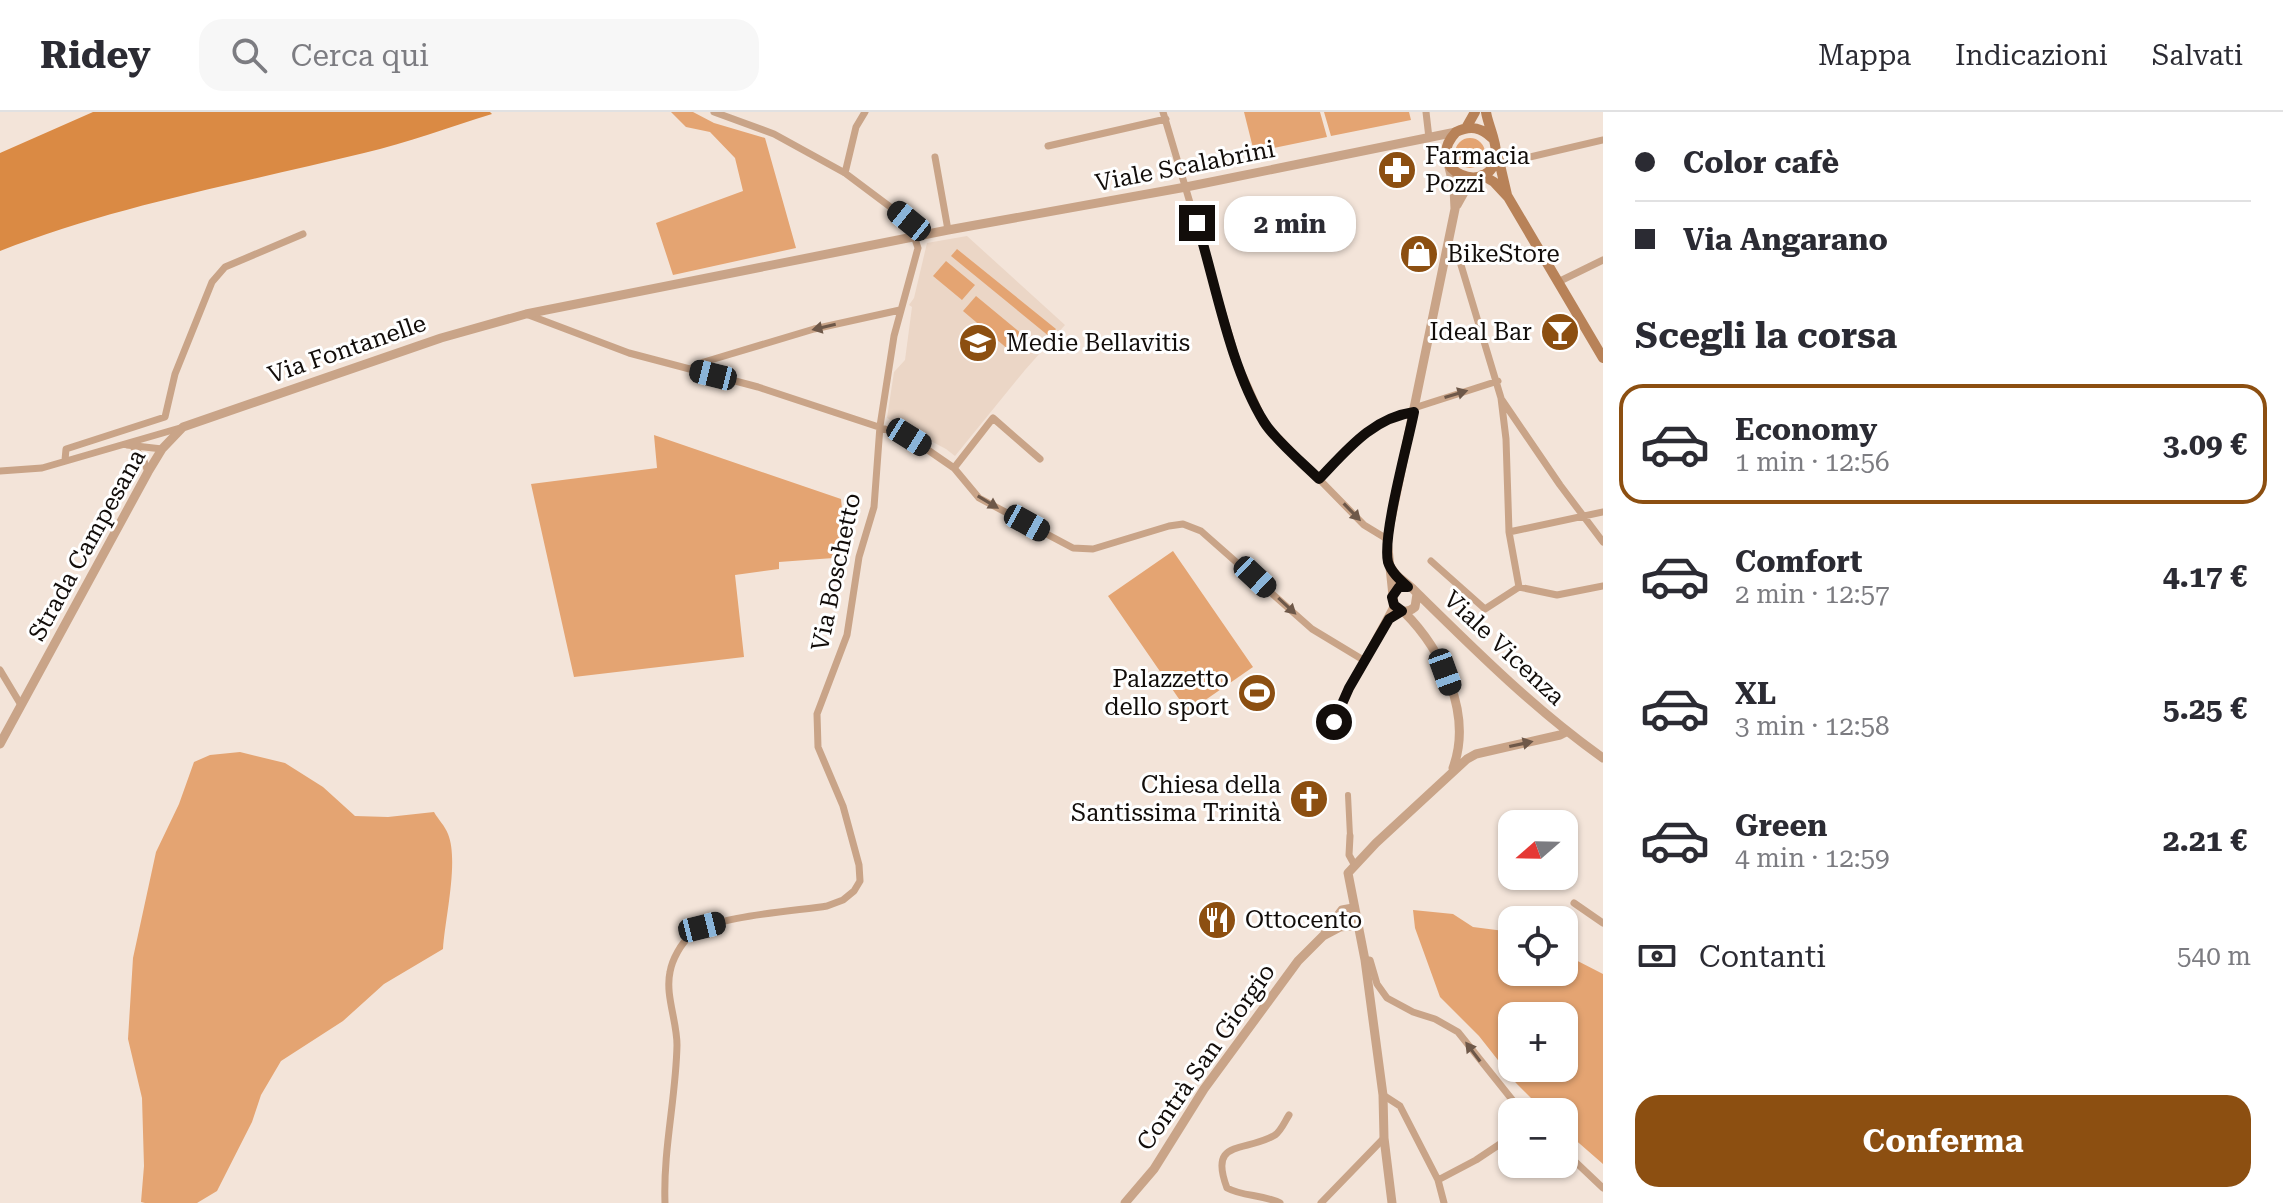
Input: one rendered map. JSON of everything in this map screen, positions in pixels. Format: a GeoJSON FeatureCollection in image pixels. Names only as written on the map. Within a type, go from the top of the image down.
{"type":"FeatureCollection","features":[{"type":"Feature","properties":{"kind":"main road"},"geometry":{"type":"LineString","coordinates":[[1475,112],[1446,147],[1447,162],[1455,173],[1494,182],[1508,197],[1602,355]]}},
{"type":"Feature","properties":{"kind":"main road"},"geometry":{"type":"LineString","coordinates":[[1486,112],[1508,197]]}},
{"type":"Feature","properties":{"kind":"main road"},"geometry":{"type":"LineString","coordinates":[[1461,130],[1481,129],[1494,143],[1493,164],[1477,176]]}},
{"type":"Feature","properties":{"kind":"street"},"geometry":{"type":"LineString","coordinates":[[714,112],[774,134],[845,173],[909,221],[918,248],[900,310],[880,426]]}},
{"type":"Feature","properties":{"kind":"street"},"geometry":{"type":"LineString","coordinates":[[845,173],[856,127],[865,112]]}},
{"type":"Feature","properties":{"kind":"street"},"geometry":{"type":"LineString","coordinates":[[1426,112],[1429,138],[1446,147]]}},
{"type":"Feature","properties":{"kind":"street"},"geometry":{"type":"LineString","coordinates":[[1048,146],[1164,116],[1238,364],[1265,424],[1364,525],[1387,539]]}},
{"type":"Feature","properties":{"kind":"street","name":"Viale Scalabrini"},"geometry":{"type":"LineString","coordinates":[[526,314],[948,230],[1186,187],[1461,130]]}},
{"type":"Feature","properties":{"kind":"street"},"geometry":{"type":"LineString","coordinates":[[1500,164],[1603,140]]}},
{"type":"Feature","properties":{"kind":"street"},"geometry":{"type":"LineString","coordinates":[[935,157],[948,230]]}},
{"type":"Feature","properties":{"kind":"street"},"geometry":{"type":"LineString","coordinates":[[1447,162],[1454,188],[1455,209],[1387,539],[1388,561],[1398,606],[1442,664],[1454,695],[1464,751],[1476,754]]}},
{"type":"Feature","properties":{"kind":"street"},"geometry":{"type":"LineString","coordinates":[[1455,209],[1477,176]]}},
{"type":"Feature","properties":{"kind":"street"},"geometry":{"type":"LineString","coordinates":[[65,460],[66,449],[165,417],[175,374],[212,282],[225,267],[303,234]]}},
{"type":"Feature","properties":{"kind":"street"},"geometry":{"type":"LineString","coordinates":[[1449,244],[1457,253],[1498,381],[1506,439],[1509,532],[1519,587]]}},
{"type":"Feature","properties":{"kind":"street"},"geometry":{"type":"LineString","coordinates":[[1558,282],[1603,260]]}},
{"type":"Feature","properties":{"kind":"street"},"geometry":{"type":"LineString","coordinates":[[690,369],[814,329],[900,310]]}},
{"type":"Feature","properties":{"kind":"street"},"geometry":{"type":"LineString","coordinates":[[526,314],[629,353],[758,387],[909,437],[954,468],[979,498],[1073,548],[1093,549],[1183,524],[1201,531],[1312,629],[1365,661]]}},
{"type":"Feature","properties":{"kind":"street","name":"Via Fontanelle"},"geometry":{"type":"LineString","coordinates":[[0,471],[42,468],[183,427],[441,338],[526,314]]}},
{"type":"Feature","properties":{"kind":"street"},"geometry":{"type":"LineString","coordinates":[[1319,479],[1365,432],[1382,422],[1498,381]]}},
{"type":"Feature","properties":{"kind":"street"},"geometry":{"type":"LineString","coordinates":[[1501,398],[1603,542]]}},
{"type":"Feature","properties":{"kind":"street"},"geometry":{"type":"LineString","coordinates":[[954,468],[993,418],[1040,459]]}},
{"type":"Feature","properties":{"kind":"street","name":"Via Boschetto"},"geometry":{"type":"LineString","coordinates":[[665,1203],[665,1150],[677,1069],[670,973],[682,944],[702,927],[827,906],[843,900],[860,881],[859,865],[843,806],[818,747],[816,732],[817,714],[847,635],[859,557],[874,507],[880,426]]}},
{"type":"Feature","properties":{"kind":"street","name":"Via Fontanelle"},"geometry":{"type":"LineString","coordinates":[[165,446],[183,427]]}},
{"type":"Feature","properties":{"kind":"street"},"geometry":{"type":"LineString","coordinates":[[156,435],[165,446]]}},
{"type":"Feature","properties":{"kind":"street"},"geometry":{"type":"LineString","coordinates":[[125,444],[143,458],[148,472]]}},
{"type":"Feature","properties":{"kind":"street"},"geometry":{"type":"LineString","coordinates":[[134,448],[165,446]]}},
{"type":"Feature","properties":{"kind":"street","name":"Strada Campesana"},"geometry":{"type":"LineString","coordinates":[[1,742],[165,446]]}},
{"type":"Feature","properties":{"kind":"street"},"geometry":{"type":"LineString","coordinates":[[1509,532],[1603,512]]}},
{"type":"Feature","properties":{"kind":"street","name":"Viale Vicenza"},"geometry":{"type":"LineString","coordinates":[[1388,561],[1392,571],[1408,587],[1566,732],[1603,758]]}},
{"type":"Feature","properties":{"kind":"street"},"geometry":{"type":"LineString","coordinates":[[1431,561],[1485,609],[1519,587],[1557,595],[1603,586]]}},
{"type":"Feature","properties":{"kind":"street"},"geometry":{"type":"LineString","coordinates":[[1334,722],[1398,606],[1399,587],[1408,587]]}},
{"type":"Feature","properties":{"kind":"street"},"geometry":{"type":"LineString","coordinates":[[1398,606],[1415,607],[1417,594]]}},
{"type":"Feature","properties":{"kind":"street"},"geometry":{"type":"LineString","coordinates":[[0,670],[21,705]]}},
{"type":"Feature","properties":{"kind":"street"},"geometry":{"type":"LineString","coordinates":[[1392,1203],[1384,1138],[1383,1095],[1365,960],[1348,873],[1451,771],[1476,754],[1566,732]]}},
{"type":"Feature","properties":{"kind":"street"},"geometry":{"type":"LineString","coordinates":[[1451,771],[1460,736]]}},
{"type":"Feature","properties":{"kind":"street"},"geometry":{"type":"LineString","coordinates":[[1348,795],[1349,855],[1354,864]]}},
{"type":"Feature","properties":{"kind":"street"},"geometry":{"type":"LineString","coordinates":[[1574,903],[1603,923]]}},
{"type":"Feature","properties":{"kind":"street","name":"Contrà San Giorgio"},"geometry":{"type":"LineString","coordinates":[[1125,1203],[1154,1169],[1178,1127],[1287,975],[1342,910],[1353,908]]}},
{"type":"Feature","properties":{"kind":"street","name":"Contrà San Giorgio"},"geometry":{"type":"LineString","coordinates":[[1323,936],[1340,927],[1358,925]]}},
{"type":"Feature","properties":{"kind":"street"},"geometry":{"type":"LineString","coordinates":[[1365,960],[1370,960],[1377,984],[1387,998],[1458,1032],[1511,1098]]}},
{"type":"Feature","properties":{"kind":"street"},"geometry":{"type":"LineString","coordinates":[[1383,1095],[1400,1106],[1438,1180],[1444,1203]]}},
{"type":"Feature","properties":{"kind":"street"},"geometry":{"type":"LineString","coordinates":[[1280,1203],[1268,1197],[1236,1193],[1227,1188],[1220,1169],[1223,1157],[1277,1134],[1289,1115]]}},
{"type":"Feature","properties":{"kind":"street"},"geometry":{"type":"LineString","coordinates":[[1321,1203],[1384,1138]]}},
{"type":"Feature","properties":{"kind":"street"},"geometry":{"type":"LineString","coordinates":[[1438,1180],[1498,1145]]}},
{"type":"Feature","properties":{"kind":"street"},"geometry":{"type":"LineString","coordinates":[[1578,1164],[1603,1188]]}},
{"type":"Feature","properties":{"kind":"shaded area"},"geometry":{"type":"Polygon","coordinates":[[[93,112],[492,114],[380,149],[89,220],[0,251],[0,153],[93,112]]]}},
{"type":"Feature","properties":{"kind":"shaded area"},"geometry":{"type":"Polygon","coordinates":[[[671,112],[693,112],[714,123],[765,138],[796,248],[673,275],[656,223],[743,191],[735,158],[710,132],[686,127],[671,112]]]}},
{"type":"Feature","properties":{"kind":"shaded area"},"geometry":{"type":"Polygon","coordinates":[[[1244,112],[1320,112],[1327,137],[1254,152],[1244,112]]]}},
{"type":"Feature","properties":{"kind":"shaded area"},"geometry":{"type":"Polygon","coordinates":[[[1324,112],[1409,112],[1411,120],[1331,136],[1324,112]]]}},
{"type":"Feature","properties":{"kind":"shaded area"},"geometry":{"type":"Polygon","coordinates":[[[1470,138],[1481,142],[1485,153],[1481,164],[1470,168],[1459,164],[1455,153],[1459,142],[1470,138]]]}},
{"type":"Feature","properties":{"kind":"shaded area","name":"Medie Bellavitis"},"geometry":{"type":"Polygon","coordinates":[[[967,236],[1065,325],[955,456],[887,418],[894,372],[905,360],[912,307],[909,305],[914,298],[927,243],[967,236]]]}},
{"type":"Feature","properties":{"kind":"shaded area"},"geometry":{"type":"Polygon","coordinates":[[[957,249],[1056,329],[1050,337],[951,256],[957,249]]]}},
{"type":"Feature","properties":{"kind":"shaded area"},"geometry":{"type":"Polygon","coordinates":[[[946,261],[975,285],[962,300],[933,276],[946,261]]]}},
{"type":"Feature","properties":{"kind":"shaded area"},"geometry":{"type":"Polygon","coordinates":[[[976,296],[1022,334],[1009,350],[963,311],[976,296]]]}},
{"type":"Feature","properties":{"kind":"shaded area"},"geometry":{"type":"Polygon","coordinates":[[[654,435],[841,499],[842,509],[847,509],[852,548],[846,549],[847,557],[779,562],[779,569],[735,575],[744,657],[574,677],[531,484],[657,468],[654,435]]]}},
{"type":"Feature","properties":{"kind":"shaded area"},"geometry":{"type":"Polygon","coordinates":[[[1173,551],[1253,667],[1188,712],[1108,596],[1173,551]]]}},
{"type":"Feature","properties":{"kind":"shaded area"},"geometry":{"type":"Polygon","coordinates":[[[240,752],[285,763],[323,787],[355,816],[388,817],[434,812],[448,834],[452,859],[443,949],[384,984],[343,1021],[281,1061],[261,1095],[252,1122],[217,1191],[197,1203],[145,1203],[141,1202],[144,1166],[142,1098],[128,1039],[133,958],[156,852],[179,804],[194,762],[210,755],[240,752]]]}},
{"type":"Feature","properties":{"kind":"shaded area"},"geometry":{"type":"Polygon","coordinates":[[[1413,910],[1453,914],[1473,927],[1498,930],[1498,986],[1578,986],[1578,961],[1603,974],[1603,1164],[1578,1142],[1578,1098],[1531,1098],[1515,1082],[1578,1082],[1578,1002],[1498,1002],[1498,1060],[1440,997],[1415,928],[1413,910]]]}},
{"type":"Feature","properties":{"kind":"place","name":"Farmacia Pozzi"},"geometry":{"type":"Point","coordinates":[1397,170]}},
{"type":"Feature","properties":{"kind":"place","name":"BikeStore"},"geometry":{"type":"Point","coordinates":[1419,254]}},
{"type":"Feature","properties":{"kind":"place","name":"Ideal Bar"},"geometry":{"type":"Point","coordinates":[1560,332]}},
{"type":"Feature","properties":{"kind":"place","name":"Medie Bellavitis"},"geometry":{"type":"Point","coordinates":[978,343]}},
{"type":"Feature","properties":{"kind":"place","name":"Palazzetto dello sport"},"geometry":{"type":"Point","coordinates":[1257,693]}},
{"type":"Feature","properties":{"kind":"place","name":"Chiesa della Santissima Trinità"},"geometry":{"type":"Point","coordinates":[1309,799]}},
{"type":"Feature","properties":{"kind":"place","name":"Ottocento"},"geometry":{"type":"Point","coordinates":[1217,920]}},
{"type":"Feature","properties":{"kind":"route"},"geometry":{"type":"LineString","coordinates":[[1197,223],[1238,364],[1255,405],[1265,424],[1319,479],[1365,432],[1382,422],[1414,412],[1387,539],[1388,561],[1392,571],[1408,587],[1399,587],[1392,597],[1396,608],[1402,611],[1389,619],[1349,688],[1334,722]]}}]}
